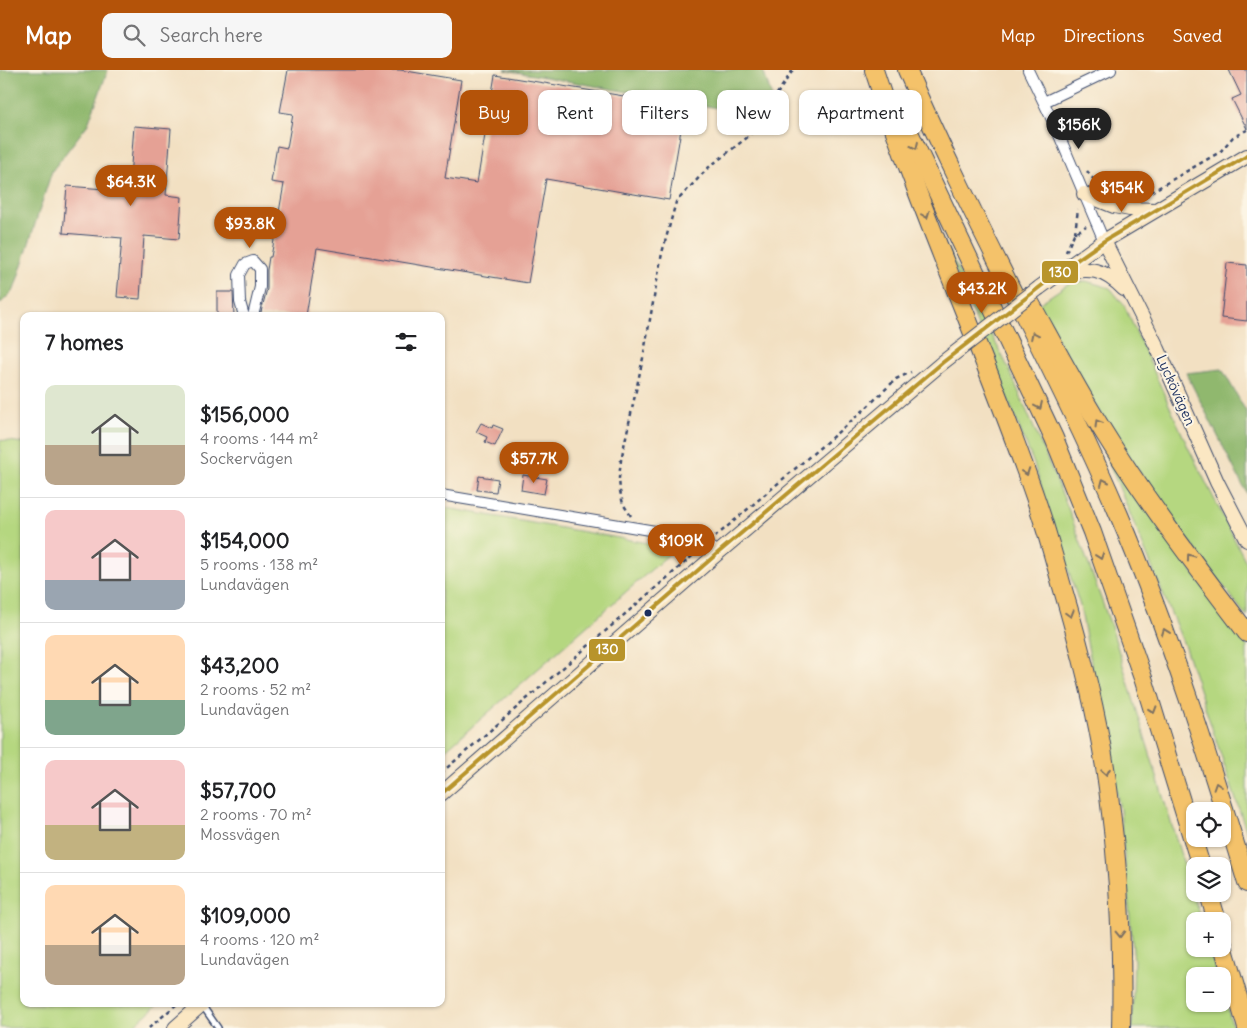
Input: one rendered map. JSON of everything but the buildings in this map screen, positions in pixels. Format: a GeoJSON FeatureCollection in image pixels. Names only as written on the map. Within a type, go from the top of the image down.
{"type":"FeatureCollection","features":[{"type":"Feature","properties":{"kind":"highway"},"geometry":{"type":"LineString","coordinates":[[874,70],[887,110],[950,278],[1017,445],[1036,500],[1078,641],[1095,713],[1115,845],[1120,904],[1121,1028]]}},
{"type":"Feature","properties":{"kind":"highway"},"geometry":{"type":"LineString","coordinates":[[880,70],[1058,446],[1092,532],[1144,682],[1197,857]]}},
{"type":"Feature","properties":{"kind":"highway"},"geometry":{"type":"LineString","coordinates":[[907,70],[936,136],[1078,424],[1119,515],[1152,595],[1224,806],[1247,883]]}},
{"type":"Feature","properties":{"kind":"highway"},"geometry":{"type":"LineString","coordinates":[[936,136],[1100,426],[1132,476],[1247,633]]}},
{"type":"Feature","properties":{"kind":"highway"},"geometry":{"type":"LineString","coordinates":[[1226,957],[1247,1028]]}},
{"type":"Feature","properties":{"kind":"main road"},"geometry":{"type":"LineString","coordinates":[[445,791],[942,363],[1054,276],[1104,241],[1247,156]]}},
{"type":"Feature","properties":{"kind":"main road"},"geometry":{"type":"LineString","coordinates":[[1084,194],[1114,206],[1156,210]]}},
{"type":"Feature","properties":{"kind":"main road","name":"Lyckövägen"},"geometry":{"type":"LineString","coordinates":[[1104,241],[1217,482],[1247,540]]}},
{"type":"Feature","properties":{"kind":"main road"},"geometry":{"type":"LineString","coordinates":[[1054,276],[1082,270],[1104,273],[1111,277],[1125,291],[1138,310]]}},
{"type":"Feature","properties":{"kind":"main road"},"geometry":{"type":"LineString","coordinates":[[175,1028],[199,1007]]}},
{"type":"Feature","properties":{"kind":"street"},"geometry":{"type":"LineString","coordinates":[[1028,70],[1044,102],[1104,241]]}},
{"type":"Feature","properties":{"kind":"street"},"geometry":{"type":"LineString","coordinates":[[1044,102],[1110,70]]}},
{"type":"Feature","properties":{"kind":"street"},"geometry":{"type":"LineString","coordinates":[[243,312],[240,302],[239,275],[245,264],[253,262],[260,269],[260,288],[255,312]]}},
{"type":"Feature","properties":{"kind":"street"},"geometry":{"type":"LineString","coordinates":[[445,496],[687,538],[706,544],[720,552]]}},
{"type":"Feature","properties":{"kind":"lane"},"geometry":{"type":"LineString","coordinates":[[204,1007],[218,1028]]}},
{"type":"Feature","properties":{"kind":"path"},"geometry":{"type":"LineString","coordinates":[[647,530],[630,515],[623,504],[619,478],[629,418],[643,358],[669,224],[676,202],[708,168],[748,136],[793,70]]}},
{"type":"Feature","properties":{"kind":"path"},"geometry":{"type":"LineString","coordinates":[[1086,169],[1099,186]]}},
{"type":"Feature","properties":{"kind":"path"},"geometry":{"type":"LineString","coordinates":[[149,1028],[174,1007]]}},
{"type":"Feature","properties":{"kind":"green space"},"geometry":{"type":"Polygon","coordinates":[[[0,70],[108,70],[88,124],[52,171],[14,290],[0,304],[0,70]]]}},
{"type":"Feature","properties":{"kind":"green space"},"geometry":{"type":"Polygon","coordinates":[[[505,70],[763,70],[770,90],[717,90],[717,108],[707,106],[707,90],[622,91],[505,70]]]}},
{"type":"Feature","properties":{"kind":"green space"},"geometry":{"type":"Polygon","coordinates":[[[943,240],[1008,367],[1068,508],[1111,626],[1186,872],[1186,902],[1195,902],[1198,912],[1186,912],[1186,957],[1212,957],[1215,967],[1186,967],[1186,1012],[1228,1012],[1233,1028],[1132,1028],[1134,961],[1120,810],[1080,606],[1034,464],[943,240]]]}},
{"type":"Feature","properties":{"kind":"green space"},"geometry":{"type":"Polygon","coordinates":[[[1086,281],[1110,288],[1124,305],[1188,447],[1247,564],[1247,617],[1165,509],[1107,425],[1037,305],[1068,284],[1086,281]]]}},
{"type":"Feature","properties":{"kind":"green space"},"geometry":{"type":"Polygon","coordinates":[[[1222,369],[1247,413],[1247,494],[1186,373],[1222,369]]]}},
{"type":"Feature","properties":{"kind":"green space"},"geometry":{"type":"Polygon","coordinates":[[[0,440],[20,442],[20,1007],[155,1007],[131,1028],[0,1028],[0,440]]]}},
{"type":"Feature","properties":{"kind":"green space"},"geometry":{"type":"Polygon","coordinates":[[[1102,446],[1247,646],[1247,833],[1185,647],[1102,446]]]}},
{"type":"Feature","properties":{"kind":"green space"},"geometry":{"type":"Polygon","coordinates":[[[445,508],[676,548],[445,750],[445,508]]]}},
{"type":"Feature","properties":{"kind":"transit line","name":"130"},"geometry":{"type":"LineString","coordinates":[[445,791],[719,552],[942,363],[1054,276],[1104,241],[1247,156]]}}]}
